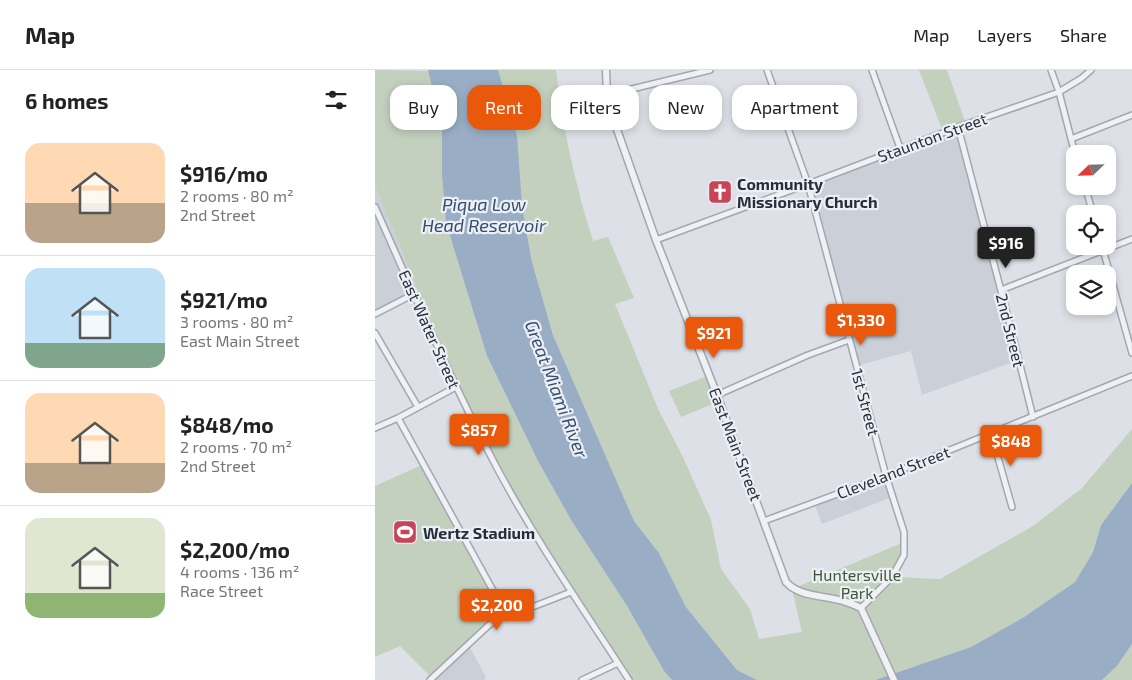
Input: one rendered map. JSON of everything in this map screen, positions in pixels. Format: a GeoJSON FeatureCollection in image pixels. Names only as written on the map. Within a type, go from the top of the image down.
{"type":"FeatureCollection","features":[{"type":"Feature","properties":{"kind":"street","name":"East Main Street"},"geometry":{"type":"LineString","coordinates":[[606,70],[607,85]]}},
{"type":"Feature","properties":{"kind":"street"},"geometry":{"type":"LineString","coordinates":[[639,87],[710,70]]}},
{"type":"Feature","properties":{"kind":"street","name":"1st Street"},"geometry":{"type":"LineString","coordinates":[[767,70],[808,184],[886,476],[903,532],[904,555],[892,577],[861,608]]}},
{"type":"Feature","properties":{"kind":"street"},"geometry":{"type":"LineString","coordinates":[[872,70],[900,148]]}},
{"type":"Feature","properties":{"kind":"street"},"geometry":{"type":"LineString","coordinates":[[1051,70],[1059,92],[1073,145]]}},
{"type":"Feature","properties":{"kind":"street","name":"Staunton Street"},"geometry":{"type":"LineString","coordinates":[[656,240],[900,148],[1059,92],[1091,70]]}},
{"type":"Feature","properties":{"kind":"street"},"geometry":{"type":"LineString","coordinates":[[1071,139],[1132,115]]}},
{"type":"Feature","properties":{"kind":"street","name":"2nd Street"},"geometry":{"type":"LineString","coordinates":[[958,127],[1033,417]]}},
{"type":"Feature","properties":{"kind":"street","name":"East Main Street"},"geometry":{"type":"LineString","coordinates":[[617,130],[656,240],[765,521],[786,582],[792,589],[846,602],[861,608]]}},
{"type":"Feature","properties":{"kind":"street","name":"East Water Street"},"geometry":{"type":"LineString","coordinates":[[375,207],[456,387],[497,469],[571,592],[629,680]]}},
{"type":"Feature","properties":{"kind":"street"},"geometry":{"type":"LineString","coordinates":[[1116,244],[1132,239]]}},
{"type":"Feature","properties":{"kind":"street"},"geometry":{"type":"LineString","coordinates":[[1001,290],[1086,255]]}},
{"type":"Feature","properties":{"kind":"street"},"geometry":{"type":"LineString","coordinates":[[1105,255],[1132,353]]}},
{"type":"Feature","properties":{"kind":"street"},"geometry":{"type":"LineString","coordinates":[[375,314],[414,294]]}},
{"type":"Feature","properties":{"kind":"street"},"geometry":{"type":"LineString","coordinates":[[375,333],[418,407]]}},
{"type":"Feature","properties":{"kind":"street"},"geometry":{"type":"LineString","coordinates":[[717,395],[808,355],[849,340]]}},
{"type":"Feature","properties":{"kind":"street","name":"Cleveland Street"},"geometry":{"type":"LineString","coordinates":[[765,521],[886,476],[1132,376]]}},
{"type":"Feature","properties":{"kind":"street"},"geometry":{"type":"LineString","coordinates":[[375,428],[456,387]]}},
{"type":"Feature","properties":{"kind":"street"},"geometry":{"type":"LineString","coordinates":[[398,418],[506,614]]}},
{"type":"Feature","properties":{"kind":"street"},"geometry":{"type":"LineString","coordinates":[[991,433],[1012,507]]}},
{"type":"Feature","properties":{"kind":"street"},"geometry":{"type":"LineString","coordinates":[[430,680],[489,625],[506,614],[517,614],[571,592]]}},
{"type":"Feature","properties":{"kind":"street"},"geometry":{"type":"LineString","coordinates":[[861,608],[894,680]]}},
{"type":"Feature","properties":{"kind":"street"},"geometry":{"type":"LineString","coordinates":[[582,680],[618,662]]}},
{"type":"Feature","properties":{"kind":"shaded area"},"geometry":{"type":"Polygon","coordinates":[[[958,127],[1019,360],[922,395],[911,351],[856,366],[808,184],[958,127]]]}},
{"type":"Feature","properties":{"kind":"shaded area"},"geometry":{"type":"Polygon","coordinates":[[[375,186],[418,292],[375,314],[375,186]]]}},
{"type":"Feature","properties":{"kind":"shaded area"},"geometry":{"type":"Polygon","coordinates":[[[886,476],[892,497],[822,524],[814,503],[886,476]]]}},
{"type":"Feature","properties":{"kind":"shaded area"},"geometry":{"type":"Polygon","coordinates":[[[468,644],[486,677],[484,680],[430,680],[468,644]]]}},
{"type":"Feature","properties":{"kind":"green space"},"geometry":{"type":"Polygon","coordinates":[[[375,70],[429,71],[432,85],[390,85],[390,130],[442,130],[442,176],[446,223],[487,356],[538,461],[571,520],[627,606],[664,671],[672,680],[629,680],[571,592],[498,469],[414,294],[418,291],[375,186],[375,70]]]}},
{"type":"Feature","properties":{"kind":"green space","name":"Huntersville Park"},"geometry":{"type":"Polygon","coordinates":[[[498,70],[556,70],[558,85],[551,85],[551,130],[565,130],[570,156],[593,241],[608,237],[634,298],[615,304],[659,411],[683,457],[711,520],[721,569],[750,609],[759,639],[802,632],[792,589],[904,542],[904,555],[892,577],[940,579],[1033,526],[1082,488],[1132,429],[1132,483],[1101,525],[1093,552],[1075,582],[1024,617],[971,647],[875,680],[757,680],[737,670],[686,607],[659,553],[634,521],[553,335],[532,262],[509,130],[541,130],[541,85],[501,85],[498,70]]]}},
{"type":"Feature","properties":{"kind":"green space"},"geometry":{"type":"Polygon","coordinates":[[[919,70],[947,70],[966,124],[943,132],[919,70]]]}},
{"type":"Feature","properties":{"kind":"green space"},"geometry":{"type":"Polygon","coordinates":[[[710,375],[720,401],[681,417],[669,391],[710,375]]]}},
{"type":"Feature","properties":{"kind":"green space"},"geometry":{"type":"Polygon","coordinates":[[[424,464],[506,614],[489,625],[432,678],[400,646],[375,657],[375,486],[424,464]]]}},
{"type":"Feature","properties":{"kind":"green space"},"geometry":{"type":"Polygon","coordinates":[[[1132,644],[1132,680],[1102,680],[1117,666],[1132,644]]]}},
{"type":"Feature","properties":{"kind":"water","name":"Piqua Low Head Reservoir"},"geometry":{"type":"Polygon","coordinates":[[[428,70],[498,70],[502,85],[467,85],[467,130],[515,130],[522,206],[532,262],[553,335],[634,521],[659,553],[686,607],[737,670],[757,680],[672,680],[664,671],[627,606],[571,520],[538,461],[487,356],[446,223],[442,176],[442,130],[457,130],[457,85],[432,85],[428,70]]]}},
{"type":"Feature","properties":{"kind":"water"},"geometry":{"type":"Polygon","coordinates":[[[1132,483],[1132,644],[1117,666],[1102,680],[875,680],[971,647],[1024,617],[1075,582],[1093,552],[1101,525],[1132,483]]]}},
{"type":"Feature","properties":{"kind":"place","name":"Community Missionary Church"},"geometry":{"type":"Point","coordinates":[720,192]}},
{"type":"Feature","properties":{"kind":"place","name":"Wertz Stadium"},"geometry":{"type":"Point","coordinates":[405,532]}},
{"type":"Feature","properties":{"kind":"water label","name":"Great Miami River"},"geometry":{"type":"Point","coordinates":[557,389]}}]}
